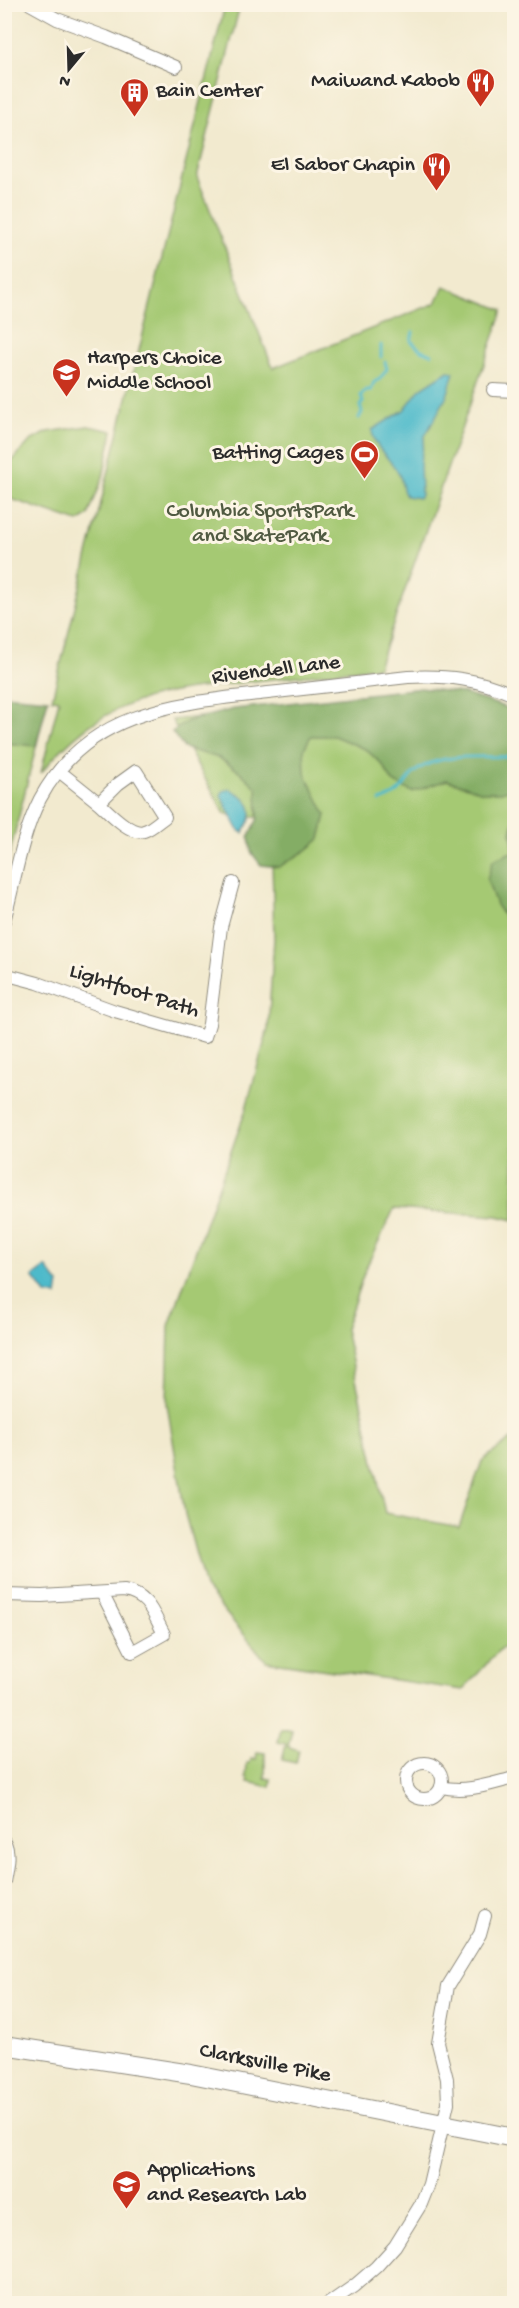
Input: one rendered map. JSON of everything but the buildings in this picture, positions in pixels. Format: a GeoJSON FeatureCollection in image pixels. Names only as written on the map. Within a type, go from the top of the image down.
{"type":"FeatureCollection","features":[{"type":"Feature","properties":{"kind":"main road","name":"Clarksville Pike"},"geometry":{"type":"LineString","coordinates":[[4,2045],[191,2074],[514,2138]]}},
{"type":"Feature","properties":{"kind":"street"},"geometry":{"type":"LineString","coordinates":[[30,4],[57,19],[176,67]]}},
{"type":"Feature","properties":{"kind":"street"},"geometry":{"type":"LineString","coordinates":[[493,390],[514,391]]}},
{"type":"Feature","properties":{"kind":"street","name":"Rivendell Lane"},"geometry":{"type":"LineString","coordinates":[[4,921],[32,817],[41,798],[59,771],[82,747],[106,730],[136,716],[179,704],[440,675],[476,680],[514,695]]}},
{"type":"Feature","properties":{"kind":"street"},"geometry":{"type":"LineString","coordinates":[[59,771],[128,828],[138,832],[144,831],[165,817],[136,771],[118,784],[99,803]]}},
{"type":"Feature","properties":{"kind":"street","name":"Lightfoot Path"},"geometry":{"type":"LineString","coordinates":[[4,974],[38,983],[115,1011],[205,1036],[209,1024],[221,927],[233,883]]}},
{"type":"Feature","properties":{"kind":"street"},"geometry":{"type":"LineString","coordinates":[[4,1595],[42,1596],[124,1591],[140,1596],[147,1603],[164,1634],[132,1652],[102,1593]]}},
{"type":"Feature","properties":{"kind":"street"},"geometry":{"type":"LineString","coordinates":[[441,1787],[454,1790],[468,1789],[514,1778]]}},
{"type":"Feature","properties":{"kind":"street"},"geometry":{"type":"LineString","coordinates":[[4,1841],[8,1847],[4,1882]]}},
{"type":"Feature","properties":{"kind":"street"},"geometry":{"type":"LineString","coordinates":[[328,2304],[376,2267],[395,2246],[410,2224],[429,2184],[448,2103],[449,2089],[438,2043],[444,2006],[452,1978],[480,1934],[485,1916]]}},
{"type":"Feature","properties":{"kind":"green space","name":"Columbia SportsPark and SkatePark"},"geometry":{"type":"Polygon","coordinates":[[[225,5],[240,5],[197,177],[273,368],[436,303],[444,286],[503,310],[378,667],[185,690],[133,703],[86,728],[63,748],[41,773],[59,700],[52,699],[225,5]]]}},
{"type":"Feature","properties":{"kind":"green space"},"geometry":{"type":"Polygon","coordinates":[[[88,426],[113,431],[103,477],[88,516],[78,522],[5,497],[6,468],[30,441],[48,432],[88,426]]]}},
{"type":"Feature","properties":{"kind":"green space"},"geometry":{"type":"Polygon","coordinates":[[[421,688],[462,693],[514,710],[514,788],[501,792],[483,792],[447,780],[412,792],[393,782],[382,764],[365,749],[334,736],[311,736],[304,749],[305,773],[326,815],[320,839],[279,867],[261,865],[251,852],[249,837],[258,818],[257,788],[239,771],[219,758],[184,748],[172,732],[188,721],[234,709],[421,688]]]}},
{"type":"Feature","properties":{"kind":"green space"},"geometry":{"type":"Polygon","coordinates":[[[412,693],[476,698],[514,712],[514,1220],[497,1216],[394,1209],[365,1270],[345,1329],[385,1513],[459,1527],[482,1461],[514,1437],[514,1640],[500,1649],[463,1690],[266,1661],[205,1588],[185,1514],[167,1404],[169,1326],[245,1112],[268,1029],[274,939],[271,819],[225,814],[172,720],[412,693]]]}},
{"type":"Feature","properties":{"kind":"green space"},"geometry":{"type":"Polygon","coordinates":[[[5,695],[48,699],[36,746],[5,743],[5,695]]]}},
{"type":"Feature","properties":{"kind":"green space"},"geometry":{"type":"Polygon","coordinates":[[[5,697],[48,699],[5,872],[5,697]]]}},
{"type":"Feature","properties":{"kind":"green space"},"geometry":{"type":"Polygon","coordinates":[[[514,821],[514,851],[511,832],[514,821]]]}},
{"type":"Feature","properties":{"kind":"green space"},"geometry":{"type":"Polygon","coordinates":[[[514,851],[514,931],[496,905],[487,879],[493,860],[514,851]]]}},
{"type":"Feature","properties":{"kind":"green space"},"geometry":{"type":"Polygon","coordinates":[[[281,1728],[292,1730],[288,1747],[299,1750],[296,1763],[282,1760],[286,1744],[278,1742],[281,1728]]]}},
{"type":"Feature","properties":{"kind":"green space"},"geometry":{"type":"Polygon","coordinates":[[[257,1752],[265,1753],[265,1778],[271,1779],[270,1787],[248,1782],[248,1777],[246,1777],[247,1763],[250,1763],[251,1759],[256,1759],[257,1752]]]}},
{"type":"Feature","properties":{"kind":"water"},"geometry":{"type":"Polygon","coordinates":[[[448,371],[454,372],[447,396],[425,436],[420,462],[421,495],[419,498],[406,496],[396,468],[379,447],[372,430],[404,410],[420,389],[448,371]]]}},
{"type":"Feature","properties":{"kind":"water"},"geometry":{"type":"Polygon","coordinates":[[[229,789],[243,797],[250,806],[250,819],[243,833],[239,831],[221,796],[223,791],[229,789]]]}},
{"type":"Feature","properties":{"kind":"water"},"geometry":{"type":"Polygon","coordinates":[[[46,1267],[59,1284],[57,1296],[46,1294],[33,1277],[46,1267]]]}},
{"type":"Feature","properties":{"kind":"waterway"},"geometry":{"type":"LineString","coordinates":[[413,332],[411,341],[421,350],[432,354]]}},
{"type":"Feature","properties":{"kind":"waterway"},"geometry":{"type":"LineString","coordinates":[[381,345],[381,357]]}},
{"type":"Feature","properties":{"kind":"waterway"},"geometry":{"type":"LineString","coordinates":[[359,418],[362,412],[360,406],[363,402],[361,395],[366,390],[371,390],[374,382],[380,379],[387,369],[385,362]]}},
{"type":"Feature","properties":{"kind":"waterway"},"geometry":{"type":"LineString","coordinates":[[380,801],[396,794],[411,775],[433,762],[456,758],[514,756]]}},
{"type":"Feature","properties":{"kind":"place","name":"Maiwand Kabob"},"geometry":{"type":"Point","coordinates":[481,108]}},
{"type":"Feature","properties":{"kind":"place","name":"Bain Center"},"geometry":{"type":"Point","coordinates":[135,118]}},
{"type":"Feature","properties":{"kind":"place","name":"El Sabor Chapin"},"geometry":{"type":"Point","coordinates":[436,192]}},
{"type":"Feature","properties":{"kind":"place","name":"Harpers Choice Middle School"},"geometry":{"type":"Point","coordinates":[66,398]}},
{"type":"Feature","properties":{"kind":"place","name":"Batting Cages"},"geometry":{"type":"Point","coordinates":[364,480]}},
{"type":"Feature","properties":{"kind":"place","name":"Applications and Research Lab"},"geometry":{"type":"Point","coordinates":[126,2210]}}]}
